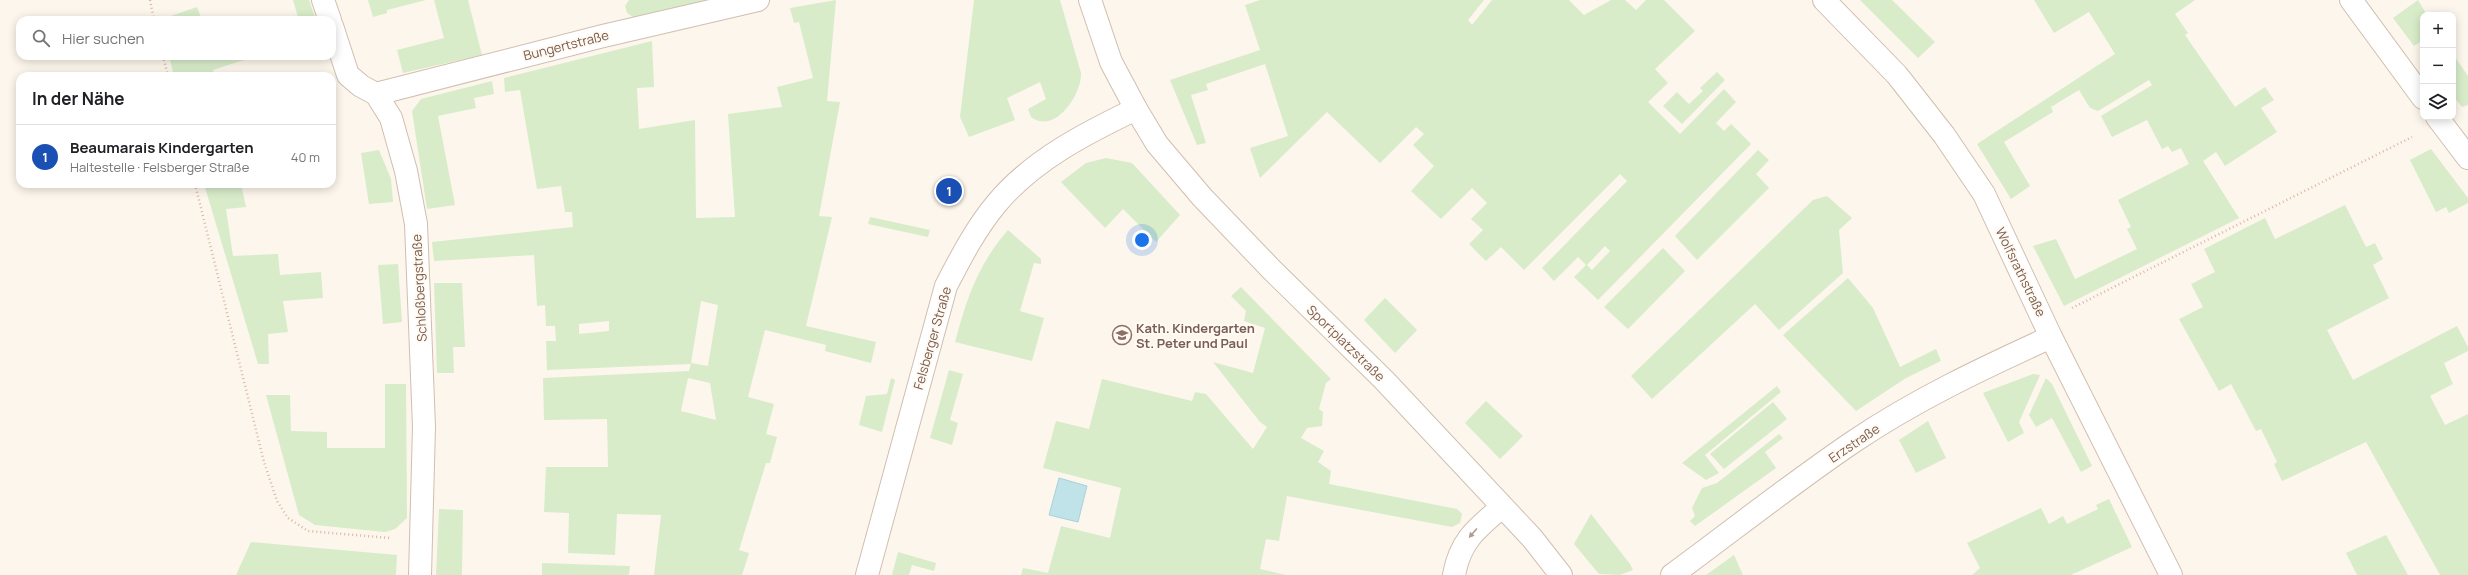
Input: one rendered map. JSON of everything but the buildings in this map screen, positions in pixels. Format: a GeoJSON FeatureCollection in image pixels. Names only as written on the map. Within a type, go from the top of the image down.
{"type":"FeatureCollection","features":[{"type":"Feature","properties":{"kind":"street"},"geometry":{"type":"LineString","coordinates":[[323,0],[329,16]]}},
{"type":"Feature","properties":{"kind":"street","name":"Bungertstraße"},"geometry":{"type":"LineString","coordinates":[[376,94],[603,36],[758,0]]}},
{"type":"Feature","properties":{"kind":"street"},"geometry":{"type":"LineString","coordinates":[[1090,0],[1111,62],[1136,109]]}},
{"type":"Feature","properties":{"kind":"street","name":"Wolfsrathstraße"},"geometry":{"type":"LineString","coordinates":[[1824,0],[1897,75],[1944,135],[1984,194],[2048,329],[2171,575]]}},
{"type":"Feature","properties":{"kind":"street"},"geometry":{"type":"LineString","coordinates":[[2351,0],[2420,94]]}},
{"type":"Feature","properties":{"kind":"street","name":"Schloßbergstraße"},"geometry":{"type":"LineString","coordinates":[[336,38],[348,75],[361,86],[376,94],[391,118],[406,171],[416,224],[424,427],[420,575]]}},
{"type":"Feature","properties":{"kind":"street","name":"Sportplatzstraße"},"geometry":{"type":"LineString","coordinates":[[1136,109],[1157,144],[1202,197],[1271,269],[1384,380],[1532,538],[1561,575]]}},
{"type":"Feature","properties":{"kind":"street","name":"Felsberger Straße"},"geometry":{"type":"LineString","coordinates":[[867,575],[946,286],[967,244],[997,202],[1029,172],[1086,133],[1136,109]]}},
{"type":"Feature","properties":{"kind":"street"},"geometry":{"type":"LineString","coordinates":[[2439,120],[2468,158]]}},
{"type":"Feature","properties":{"kind":"street","name":"Erzstraße"},"geometry":{"type":"LineString","coordinates":[[1672,575],[1853,442],[1931,395],[2048,329]]}},
{"type":"Feature","properties":{"kind":"street"},"geometry":{"type":"LineString","coordinates":[[1454,575],[1460,550],[1473,532],[1502,507]]}},
{"type":"Feature","properties":{"kind":"path"},"geometry":{"type":"LineString","coordinates":[[150,0],[153,16]]}},
{"type":"Feature","properties":{"kind":"path"},"geometry":{"type":"LineString","coordinates":[[164,60],[167,72]]}},
{"type":"Feature","properties":{"kind":"path"},"geometry":{"type":"LineString","coordinates":[[2048,329],[2439,120]]}},
{"type":"Feature","properties":{"kind":"path"},"geometry":{"type":"LineString","coordinates":[[196,188],[262,454],[277,501],[288,518],[308,531],[422,541]]}},
{"type":"Feature","properties":{"kind":"green space"},"geometry":{"type":"Polygon","coordinates":[[[293,0],[309,0],[315,16],[298,16],[293,0]]]}},
{"type":"Feature","properties":{"kind":"green space"},"geometry":{"type":"Polygon","coordinates":[[[368,0],[426,0],[387,10],[387,13],[373,17],[368,0]]]}},
{"type":"Feature","properties":{"kind":"green space"},"geometry":{"type":"Polygon","coordinates":[[[434,0],[468,0],[482,55],[403,73],[397,50],[444,38],[434,0]]]}},
{"type":"Feature","properties":{"kind":"green space"},"geometry":{"type":"Polygon","coordinates":[[[629,0],[709,0],[633,17],[627,13],[625,6],[629,0]]]}},
{"type":"Feature","properties":{"kind":"green space"},"geometry":{"type":"Polygon","coordinates":[[[836,0],[827,101],[840,102],[819,216],[832,217],[806,326],[876,342],[871,363],[825,351],[826,345],[765,330],[748,397],[774,404],[766,434],[777,437],[770,463],[766,463],[739,550],[749,553],[742,575],[654,575],[661,515],[617,514],[615,555],[568,553],[569,513],[544,512],[546,467],[608,467],[607,419],[544,420],[543,378],[689,371],[691,364],[547,370],[546,341],[556,341],[555,326],[546,326],[545,305],[537,306],[534,255],[434,261],[432,242],[573,227],[572,212],[565,212],[561,186],[537,189],[520,90],[505,92],[504,78],[652,41],[654,87],[637,88],[639,129],[695,120],[696,218],[735,217],[728,114],[782,107],[777,87],[813,78],[799,22],[794,23],[790,8],[836,0]],[[701,301],[691,363],[708,366],[718,305],[701,301]],[[609,321],[579,324],[579,334],[609,331],[609,321]],[[688,378],[681,411],[716,420],[710,383],[688,378]]]}},
{"type":"Feature","properties":{"kind":"green space"},"geometry":{"type":"Polygon","coordinates":[[[974,0],[1060,0],[1081,73],[1080,82],[1072,101],[1058,117],[1049,121],[1040,121],[1031,117],[1028,109],[1046,99],[1040,82],[1007,98],[1015,120],[969,137],[960,117],[974,0]]]}},
{"type":"Feature","properties":{"kind":"green space"},"geometry":{"type":"Polygon","coordinates":[[[1260,0],[1484,0],[1468,20],[1472,25],[1492,0],[1569,0],[1584,15],[1611,0],[1625,0],[1636,10],[1646,0],[1664,0],[1695,31],[1655,69],[1668,83],[1648,102],[1680,134],[1724,89],[1736,102],[1716,123],[1724,131],[1731,124],[1751,144],[1598,300],[1574,277],[1586,265],[1578,257],[1554,281],[1542,268],[1627,181],[1620,174],[1524,270],[1501,247],[1486,261],[1469,244],[1483,230],[1471,219],[1487,203],[1472,188],[1441,219],[1411,191],[1434,166],[1413,145],[1424,134],[1416,127],[1380,163],[1327,112],[1260,178],[1250,148],[1288,136],[1265,64],[1206,84],[1208,90],[1191,95],[1206,143],[1197,145],[1170,80],[1260,50],[1245,5],[1260,0]],[[1605,246],[1587,265],[1592,270],[1610,251],[1605,246]]]}},
{"type":"Feature","properties":{"kind":"green space"},"geometry":{"type":"Polygon","coordinates":[[[1860,0],[1892,0],[1935,42],[1918,58],[1860,0]]]}},
{"type":"Feature","properties":{"kind":"green space"},"geometry":{"type":"Polygon","coordinates":[[[2034,0],[2195,0],[2175,14],[2188,33],[2185,35],[2235,107],[2265,87],[2274,100],[2261,108],[2277,132],[2225,166],[2216,152],[2203,161],[2239,218],[2064,306],[2033,246],[2056,239],[2075,279],[2137,249],[2127,229],[2131,227],[2118,200],[2189,164],[2181,148],[2172,152],[2168,146],[2162,149],[2147,120],[2112,137],[2101,116],[2152,85],[2149,80],[2098,111],[2090,108],[2079,90],[2051,107],[2053,112],[2004,142],[2030,186],[2011,199],[1977,144],[2115,54],[2089,12],[2054,33],[2034,0]]]}},
{"type":"Feature","properties":{"kind":"green space"},"geometry":{"type":"Polygon","coordinates":[[[2418,0],[2425,12],[2420,12],[2420,42],[2414,46],[2393,18],[2418,0]]]}},
{"type":"Feature","properties":{"kind":"green space"},"geometry":{"type":"Polygon","coordinates":[[[197,7],[200,16],[171,16],[197,7]]]}},
{"type":"Feature","properties":{"kind":"green space"},"geometry":{"type":"Polygon","coordinates":[[[2456,58],[2468,76],[2468,105],[2462,107],[2456,100],[2456,58]]]}},
{"type":"Feature","properties":{"kind":"green space"},"geometry":{"type":"Polygon","coordinates":[[[170,60],[244,60],[213,70],[214,72],[173,72],[170,60]]]}},
{"type":"Feature","properties":{"kind":"green space"},"geometry":{"type":"Polygon","coordinates":[[[1717,72],[1725,80],[1682,124],[1663,106],[1677,92],[1689,104],[1703,91],[1700,88],[1717,72]]]}},
{"type":"Feature","properties":{"kind":"green space"},"geometry":{"type":"Polygon","coordinates":[[[492,81],[494,94],[474,98],[476,108],[438,116],[455,205],[427,209],[412,111],[421,99],[492,81]]]}},
{"type":"Feature","properties":{"kind":"green space"},"geometry":{"type":"Polygon","coordinates":[[[2431,149],[2468,198],[2468,203],[2449,213],[2446,207],[2436,212],[2410,160],[2431,149]]]}},
{"type":"Feature","properties":{"kind":"green space"},"geometry":{"type":"Polygon","coordinates":[[[379,150],[391,179],[393,202],[369,204],[361,153],[379,150]]]}},
{"type":"Feature","properties":{"kind":"green space"},"geometry":{"type":"Polygon","coordinates":[[[1758,150],[1769,160],[1756,174],[1769,188],[1697,260],[1675,236],[1758,150]]]}},
{"type":"Feature","properties":{"kind":"green space"},"geometry":{"type":"Polygon","coordinates":[[[1106,158],[1132,163],[1180,215],[1156,242],[1123,209],[1105,228],[1061,182],[1086,163],[1106,158]]]}},
{"type":"Feature","properties":{"kind":"green space"},"geometry":{"type":"Polygon","coordinates":[[[205,188],[242,188],[246,207],[226,209],[233,256],[278,254],[280,275],[321,272],[323,298],[283,301],[288,332],[268,334],[269,364],[258,364],[205,188]]]}},
{"type":"Feature","properties":{"kind":"green space"},"geometry":{"type":"Polygon","coordinates":[[[1827,196],[1852,218],[1839,230],[1843,273],[1779,330],[1755,304],[1652,399],[1631,376],[1813,200],[1827,196]]]}},
{"type":"Feature","properties":{"kind":"green space"},"geometry":{"type":"Polygon","coordinates":[[[2345,205],[2366,247],[2375,243],[2383,259],[2373,265],[2389,298],[2327,330],[2353,380],[2457,326],[2468,347],[2468,351],[2444,363],[2453,384],[2430,396],[2445,425],[2468,414],[2468,575],[2440,575],[2366,442],[2282,481],[2274,464],[2277,462],[2261,429],[2256,431],[2231,384],[2219,391],[2179,319],[2203,307],[2191,284],[2215,272],[2204,249],[2265,218],[2275,239],[2345,205]]]}},
{"type":"Feature","properties":{"kind":"green space"},"geometry":{"type":"Polygon","coordinates":[[[870,217],[930,230],[928,237],[868,224],[870,217]]]}},
{"type":"Feature","properties":{"kind":"green space"},"geometry":{"type":"Polygon","coordinates":[[[1008,230],[1041,259],[1041,264],[1034,263],[1020,311],[1044,318],[1032,361],[955,342],[974,283],[988,256],[1008,230]]]}},
{"type":"Feature","properties":{"kind":"green space"},"geometry":{"type":"Polygon","coordinates":[[[1663,248],[1685,271],[1628,329],[1604,307],[1663,248]]]}},
{"type":"Feature","properties":{"kind":"green space"},"geometry":{"type":"Polygon","coordinates":[[[398,264],[402,322],[383,324],[378,265],[398,264]]]}},
{"type":"Feature","properties":{"kind":"green space"},"geometry":{"type":"Polygon","coordinates":[[[1848,278],[1873,308],[1900,367],[1936,349],[1941,361],[1906,378],[1856,411],[1783,335],[1848,278]]]}},
{"type":"Feature","properties":{"kind":"green space"},"geometry":{"type":"Polygon","coordinates":[[[434,283],[462,283],[465,347],[453,347],[454,373],[437,373],[434,283]]]}},
{"type":"Feature","properties":{"kind":"green space"},"geometry":{"type":"Polygon","coordinates":[[[1241,287],[1331,379],[1326,383],[1319,409],[1323,412],[1322,426],[1307,428],[1301,438],[1324,451],[1318,462],[1331,471],[1329,484],[1457,509],[1462,514],[1460,523],[1452,527],[1287,496],[1279,541],[1266,539],[1260,569],[1286,575],[1021,575],[1023,568],[1048,573],[1061,526],[1110,538],[1121,488],[1043,468],[1056,421],[1089,429],[1102,379],[1192,401],[1195,392],[1206,394],[1253,449],[1267,427],[1260,422],[1213,362],[1253,373],[1265,328],[1244,321],[1246,311],[1231,296],[1241,287]]]}},
{"type":"Feature","properties":{"kind":"green space"},"geometry":{"type":"Polygon","coordinates":[[[1385,298],[1417,330],[1395,353],[1364,320],[1385,298]]]}},
{"type":"Feature","properties":{"kind":"green space"},"geometry":{"type":"Polygon","coordinates":[[[949,370],[963,374],[950,420],[958,423],[952,445],[930,438],[949,370]]]}},
{"type":"Feature","properties":{"kind":"green space"},"geometry":{"type":"Polygon","coordinates":[[[2033,374],[2040,375],[2019,422],[2024,433],[2008,442],[1983,393],[2033,374]]]}},
{"type":"Feature","properties":{"kind":"green space"},"geometry":{"type":"Polygon","coordinates":[[[891,378],[895,380],[882,432],[859,425],[866,396],[887,394],[891,378]]]}},
{"type":"Feature","properties":{"kind":"green space"},"geometry":{"type":"Polygon","coordinates":[[[2046,378],[2052,384],[2092,466],[2081,472],[2052,418],[2036,427],[2029,415],[2046,378]]]}},
{"type":"Feature","properties":{"kind":"green space"},"geometry":{"type":"Polygon","coordinates":[[[385,384],[406,384],[407,518],[395,529],[385,532],[315,525],[299,515],[266,395],[290,395],[291,431],[327,432],[327,448],[385,448],[385,384]]]}},
{"type":"Feature","properties":{"kind":"green space"},"geometry":{"type":"Polygon","coordinates":[[[1777,386],[1781,392],[1705,455],[1719,473],[1706,480],[1682,463],[1777,386]]]}},
{"type":"Feature","properties":{"kind":"green space"},"geometry":{"type":"Polygon","coordinates":[[[1486,401],[1523,436],[1500,459],[1465,423],[1486,401]]]}},
{"type":"Feature","properties":{"kind":"green space"},"geometry":{"type":"Polygon","coordinates":[[[1773,402],[1787,419],[1724,469],[1710,454],[1773,402]]]}},
{"type":"Feature","properties":{"kind":"green space"},"geometry":{"type":"Polygon","coordinates":[[[1928,421],[1946,458],[1916,473],[1899,440],[1928,421]]]}},
{"type":"Feature","properties":{"kind":"green space"},"geometry":{"type":"Polygon","coordinates":[[[1779,434],[1783,438],[1765,452],[1776,468],[1695,526],[1690,521],[1695,516],[1692,508],[1702,488],[1717,483],[1779,434]]]}},
{"type":"Feature","properties":{"kind":"green space"},"geometry":{"type":"Polygon","coordinates":[[[2109,499],[2132,547],[2071,575],[1972,575],[1980,568],[1967,543],[2041,508],[2049,524],[2063,516],[2067,524],[2098,509],[2096,505],[2109,499]]]}},
{"type":"Feature","properties":{"kind":"green space"},"geometry":{"type":"Polygon","coordinates":[[[439,509],[463,510],[462,575],[436,575],[439,509]]]}},
{"type":"Feature","properties":{"kind":"green space"},"geometry":{"type":"Polygon","coordinates":[[[1591,514],[1633,570],[1620,575],[1599,574],[1574,544],[1591,514]]]}},
{"type":"Feature","properties":{"kind":"green space"},"geometry":{"type":"Polygon","coordinates":[[[2386,535],[2408,575],[2357,575],[2346,553],[2386,535]]]}},
{"type":"Feature","properties":{"kind":"green space"},"geometry":{"type":"Polygon","coordinates":[[[251,542],[397,555],[396,575],[236,575],[251,542]]]}},
{"type":"Feature","properties":{"kind":"green space"},"geometry":{"type":"Polygon","coordinates":[[[898,552],[936,563],[934,571],[912,565],[909,575],[892,575],[898,552]]]}},
{"type":"Feature","properties":{"kind":"green space"},"geometry":{"type":"Polygon","coordinates":[[[1734,555],[1743,575],[1706,575],[1734,555]]]}},
{"type":"Feature","properties":{"kind":"green space"},"geometry":{"type":"Polygon","coordinates":[[[542,563],[630,566],[629,575],[542,575],[542,563]]]}},
{"type":"Feature","properties":{"kind":"water"},"geometry":{"type":"Polygon","coordinates":[[[1059,478],[1087,486],[1078,522],[1049,515],[1059,478]]]}},
{"type":"Feature","properties":{"kind":"place","name":"Beaumarais Kindergarten"},"geometry":{"type":"Point","coordinates":[949,191]}},
{"type":"Feature","properties":{"kind":"place","name":"Kath. Kindergarten St. Peter und Paul"},"geometry":{"type":"Point","coordinates":[1122,335]}}]}
